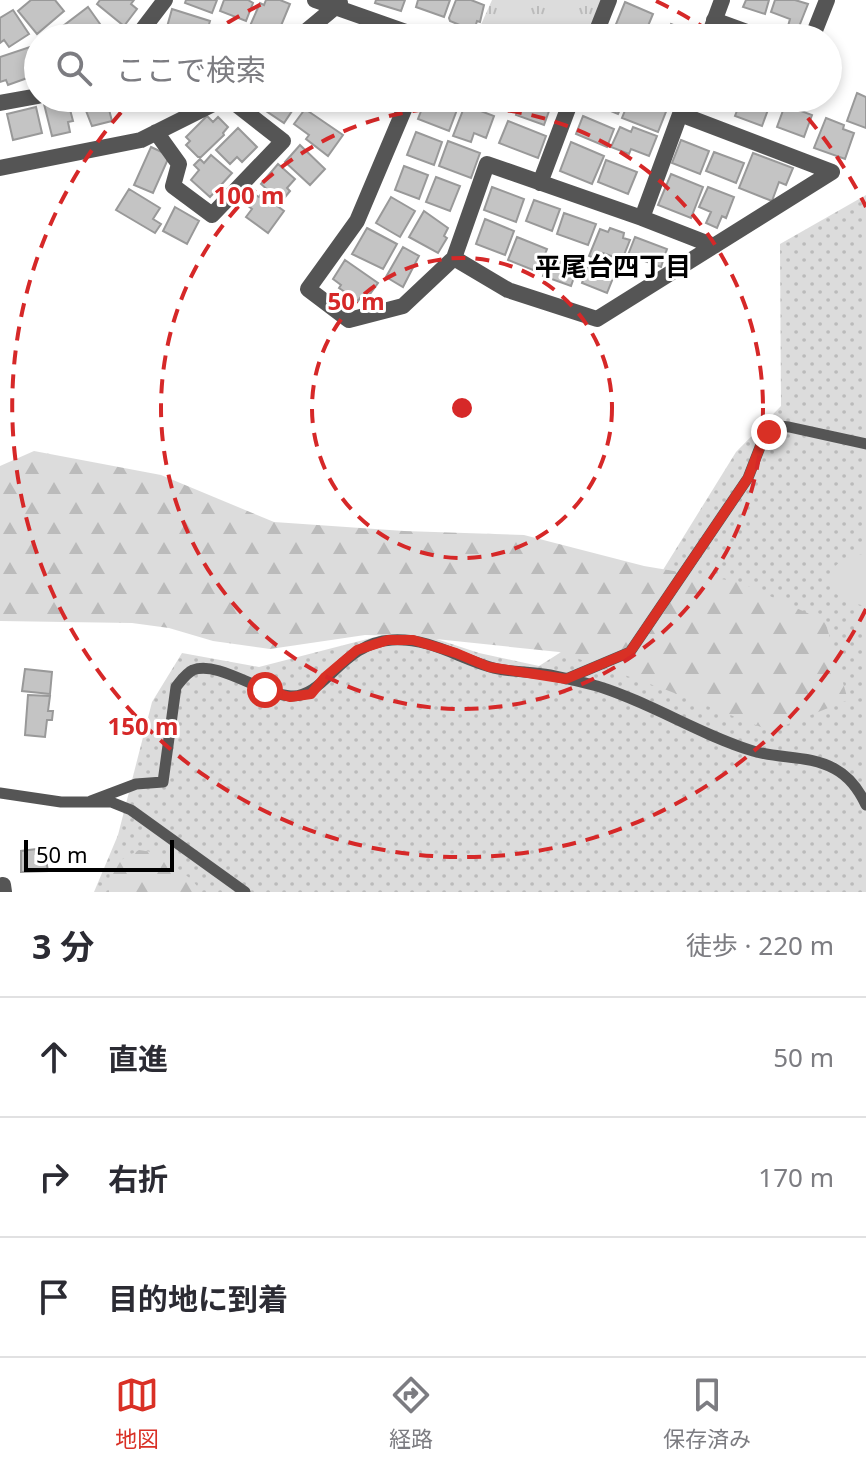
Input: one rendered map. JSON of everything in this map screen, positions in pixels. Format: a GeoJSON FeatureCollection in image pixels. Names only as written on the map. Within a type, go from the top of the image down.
{"type":"FeatureCollection","features":[{"type":"Feature","properties":{"kind":"street"},"geometry":{"type":"LineString","coordinates":[[147,24],[165,0]]}},
{"type":"Feature","properties":{"kind":"street"},"geometry":{"type":"LineString","coordinates":[[315,0],[340,4],[389,24]]}},
{"type":"Feature","properties":{"kind":"street"},"geometry":{"type":"LineString","coordinates":[[600,24],[609,0]]}},
{"type":"Feature","properties":{"kind":"street"},"geometry":{"type":"LineString","coordinates":[[713,24],[722,0]]}},
{"type":"Feature","properties":{"kind":"street"},"geometry":{"type":"LineString","coordinates":[[818,24],[827,0]]}},
{"type":"Feature","properties":{"kind":"street"},"geometry":{"type":"LineString","coordinates":[[315,24],[340,4]]}},
{"type":"Feature","properties":{"kind":"street"},"geometry":{"type":"LineString","coordinates":[[714,20],[725,24]]}},
{"type":"Feature","properties":{"kind":"street"},"geometry":{"type":"LineString","coordinates":[[0,103],[24,99]]}},
{"type":"Feature","properties":{"kind":"street"},"geometry":{"type":"LineString","coordinates":[[0,168],[141,140],[197,112]]}},
{"type":"Feature","properties":{"kind":"street"},"geometry":{"type":"LineString","coordinates":[[156,132],[179,164],[173,186],[212,215],[283,141],[245,112]]}},
{"type":"Feature","properties":{"kind":"street"},"geometry":{"type":"LineString","coordinates":[[403,112],[357,221],[308,289],[349,320],[403,306],[454,258],[487,164],[714,246]]}},
{"type":"Feature","properties":{"kind":"street"},"geometry":{"type":"LineString","coordinates":[[540,183],[567,112]]}},
{"type":"Feature","properties":{"kind":"street"},"geometry":{"type":"LineString","coordinates":[[454,258],[508,290],[597,319],[832,172],[680,114],[642,218]]}},
{"type":"Feature","properties":{"kind":"lane"},"geometry":{"type":"LineString","coordinates":[[566,679],[630,652],[748,478],[769,432],[779,426],[789,427],[866,444]]}},
{"type":"Feature","properties":{"kind":"lane"},"geometry":{"type":"LineString","coordinates":[[91,801],[136,784],[163,782],[176,687],[185,675],[195,669],[215,671],[290,697],[311,694],[325,677],[357,650],[388,640],[413,640],[489,667],[597,686],[751,750],[783,759],[808,759],[824,764],[847,776],[866,805]]}},
{"type":"Feature","properties":{"kind":"lane"},"geometry":{"type":"LineString","coordinates":[[0,793],[61,802],[111,802],[131,810],[245,892]]}},
{"type":"Feature","properties":{"kind":"green space"},"geometry":{"type":"Polygon","coordinates":[[[492,0],[609,0],[600,24],[481,24],[492,0]]]}},
{"type":"Feature","properties":{"kind":"green space"},"geometry":{"type":"Polygon","coordinates":[[[866,195],[866,892],[94,892],[118,835],[152,702],[182,653],[259,667],[406,629],[479,653],[539,666],[645,599],[736,452],[781,406],[780,244],[866,195]]]}},
{"type":"Feature","properties":{"kind":"green space"},"geometry":{"type":"Polygon","coordinates":[[[34,451],[161,475],[274,522],[524,535],[644,566],[739,582],[825,621],[848,700],[771,731],[559,652],[407,636],[365,635],[270,649],[213,641],[169,628],[132,623],[0,621],[0,466],[34,451]]]}},
{"type":"Feature","properties":{"kind":"green space"},"geometry":{"type":"Polygon","coordinates":[[[859,554],[866,556],[866,606],[837,595],[829,581],[834,567],[859,554]]]}},
{"type":"Feature","properties":{"kind":"green space"},"geometry":{"type":"Polygon","coordinates":[[[139,850],[158,853],[202,892],[109,892],[110,866],[139,850]]]}},
{"type":"Feature","properties":{"kind":"building"},"geometry":{"type":"Polygon","coordinates":[[[31,0],[55,0],[64,11],[49,24],[29,24],[18,11],[31,0]]]}},
{"type":"Feature","properties":{"kind":"building"},"geometry":{"type":"Polygon","coordinates":[[[100,0],[134,0],[131,4],[137,9],[126,24],[122,24],[97,4],[100,0]]]}},
{"type":"Feature","properties":{"kind":"building"},"geometry":{"type":"Polygon","coordinates":[[[186,0],[217,0],[212,13],[185,3],[186,0]]]}},
{"type":"Feature","properties":{"kind":"building"},"geometry":{"type":"Polygon","coordinates":[[[224,0],[248,0],[253,3],[246,21],[220,11],[224,0]]]}},
{"type":"Feature","properties":{"kind":"building"},"geometry":{"type":"Polygon","coordinates":[[[266,0],[290,4],[282,24],[251,24],[260,3],[264,5],[266,0]]]}},
{"type":"Feature","properties":{"kind":"building"},"geometry":{"type":"Polygon","coordinates":[[[376,0],[405,0],[401,11],[375,3],[376,0]]]}},
{"type":"Feature","properties":{"kind":"building"},"geometry":{"type":"Polygon","coordinates":[[[418,0],[450,0],[444,17],[416,7],[418,0]]]}},
{"type":"Feature","properties":{"kind":"building"},"geometry":{"type":"Polygon","coordinates":[[[456,0],[471,0],[484,5],[480,22],[476,24],[457,24],[449,18],[456,0]]]}},
{"type":"Feature","properties":{"kind":"building"},"geometry":{"type":"Polygon","coordinates":[[[746,0],[769,0],[765,14],[743,7],[746,0]]]}},
{"type":"Feature","properties":{"kind":"building"},"geometry":{"type":"Polygon","coordinates":[[[775,0],[795,0],[808,4],[800,24],[789,24],[790,19],[771,12],[775,0]]]}},
{"type":"Feature","properties":{"kind":"building"},"geometry":{"type":"Polygon","coordinates":[[[625,2],[653,14],[649,24],[616,24],[625,2]]]}},
{"type":"Feature","properties":{"kind":"building"},"geometry":{"type":"Polygon","coordinates":[[[88,7],[100,24],[66,24],[88,7]]]}},
{"type":"Feature","properties":{"kind":"building"},"geometry":{"type":"Polygon","coordinates":[[[172,9],[210,21],[209,24],[168,24],[172,9]]]}},
{"type":"Feature","properties":{"kind":"building"},"geometry":{"type":"Polygon","coordinates":[[[13,10],[24,26],[24,37],[9,47],[4,40],[0,43],[0,18],[13,10]]]}},
{"type":"Feature","properties":{"kind":"building"},"geometry":{"type":"Polygon","coordinates":[[[24,49],[24,79],[8,85],[6,80],[0,82],[0,57],[24,49]]]}},
{"type":"Feature","properties":{"kind":"building"},"geometry":{"type":"Polygon","coordinates":[[[857,93],[866,97],[866,128],[847,121],[857,93]]]}},
{"type":"Feature","properties":{"kind":"building"},"geometry":{"type":"Polygon","coordinates":[[[24,110],[37,112],[42,133],[13,140],[7,114],[24,110]]]}},
{"type":"Feature","properties":{"kind":"building"},"geometry":{"type":"Polygon","coordinates":[[[46,112],[71,112],[73,121],[68,122],[70,132],[52,136],[46,112]]]}},
{"type":"Feature","properties":{"kind":"building"},"geometry":{"type":"Polygon","coordinates":[[[86,112],[110,112],[112,121],[92,126],[86,112]]]}},
{"type":"Feature","properties":{"kind":"building"},"geometry":{"type":"Polygon","coordinates":[[[268,112],[291,112],[284,123],[268,112]]]}},
{"type":"Feature","properties":{"kind":"building"},"geometry":{"type":"Polygon","coordinates":[[[303,112],[309,112],[343,135],[328,156],[306,139],[309,135],[294,124],[303,112]]]}},
{"type":"Feature","properties":{"kind":"building"},"geometry":{"type":"Polygon","coordinates":[[[421,112],[456,112],[449,131],[418,119],[421,112]]]}},
{"type":"Feature","properties":{"kind":"building"},"geometry":{"type":"Polygon","coordinates":[[[462,112],[483,112],[494,116],[486,138],[474,133],[471,142],[453,136],[462,112]]]}},
{"type":"Feature","properties":{"kind":"building"},"geometry":{"type":"Polygon","coordinates":[[[517,112],[549,112],[544,125],[516,115],[517,112]]]}},
{"type":"Feature","properties":{"kind":"building"},"geometry":{"type":"Polygon","coordinates":[[[624,112],[666,112],[658,132],[622,118],[624,112]]]}},
{"type":"Feature","properties":{"kind":"building"},"geometry":{"type":"Polygon","coordinates":[[[737,112],[767,112],[762,126],[735,116],[737,112]]]}},
{"type":"Feature","properties":{"kind":"building"},"geometry":{"type":"Polygon","coordinates":[[[782,112],[812,115],[804,137],[777,127],[782,112]]]}},
{"type":"Feature","properties":{"kind":"building"},"geometry":{"type":"Polygon","coordinates":[[[207,116],[213,122],[218,117],[228,127],[224,135],[198,157],[186,145],[190,141],[186,137],[207,116]]]}},
{"type":"Feature","properties":{"kind":"building"},"geometry":{"type":"Polygon","coordinates":[[[583,116],[614,129],[607,147],[576,134],[583,116]]]}},
{"type":"Feature","properties":{"kind":"building"},"geometry":{"type":"Polygon","coordinates":[[[826,118],[854,133],[845,159],[814,148],[826,118]]]}},
{"type":"Feature","properties":{"kind":"building"},"geometry":{"type":"Polygon","coordinates":[[[508,121],[546,136],[538,158],[499,143],[508,121]]]}},
{"type":"Feature","properties":{"kind":"building"},"geometry":{"type":"Polygon","coordinates":[[[620,127],[631,132],[633,127],[657,136],[649,156],[631,149],[629,154],[611,147],[620,127]]]}},
{"type":"Feature","properties":{"kind":"building"},"geometry":{"type":"Polygon","coordinates":[[[238,128],[257,147],[242,162],[237,157],[230,164],[216,150],[238,128]]]}},
{"type":"Feature","properties":{"kind":"building"},"geometry":{"type":"Polygon","coordinates":[[[416,132],[442,142],[434,165],[407,155],[416,132]]]}},
{"type":"Feature","properties":{"kind":"building"},"geometry":{"type":"Polygon","coordinates":[[[681,140],[709,151],[700,174],[672,163],[681,140]]]}},
{"type":"Feature","properties":{"kind":"building"},"geometry":{"type":"Polygon","coordinates":[[[448,141],[480,153],[471,178],[439,166],[448,141]]]}},
{"type":"Feature","properties":{"kind":"building"},"geometry":{"type":"Polygon","coordinates":[[[571,142],[604,156],[592,184],[560,171],[571,142]]]}},
{"type":"Feature","properties":{"kind":"building"},"geometry":{"type":"Polygon","coordinates":[[[300,145],[325,169],[310,185],[285,162],[300,145]]]}},
{"type":"Feature","properties":{"kind":"building"},"geometry":{"type":"Polygon","coordinates":[[[151,147],[166,154],[168,159],[153,193],[134,185],[151,147]]]}},
{"type":"Feature","properties":{"kind":"building"},"geometry":{"type":"Polygon","coordinates":[[[714,152],[744,163],[736,183],[706,171],[714,152]]]}},
{"type":"Feature","properties":{"kind":"building"},"geometry":{"type":"Polygon","coordinates":[[[753,153],[793,168],[786,185],[779,182],[772,201],[739,188],[753,153]]]}},
{"type":"Feature","properties":{"kind":"building"},"geometry":{"type":"Polygon","coordinates":[[[211,155],[232,173],[210,197],[191,180],[199,170],[194,165],[200,159],[204,163],[211,155]]]}},
{"type":"Feature","properties":{"kind":"building"},"geometry":{"type":"Polygon","coordinates":[[[606,160],[637,172],[628,194],[598,182],[606,160]]]}},
{"type":"Feature","properties":{"kind":"building"},"geometry":{"type":"Polygon","coordinates":[[[278,164],[295,179],[281,202],[261,184],[278,164]]]}},
{"type":"Feature","properties":{"kind":"building"},"geometry":{"type":"Polygon","coordinates":[[[404,166],[428,175],[419,199],[395,190],[404,166]]]}},
{"type":"Feature","properties":{"kind":"building"},"geometry":{"type":"Polygon","coordinates":[[[671,174],[703,187],[691,218],[658,205],[671,174]]]}},
{"type":"Feature","properties":{"kind":"building"},"geometry":{"type":"Polygon","coordinates":[[[436,177],[460,186],[450,211],[426,202],[436,177]]]}},
{"type":"Feature","properties":{"kind":"building"},"geometry":{"type":"Polygon","coordinates":[[[492,187],[524,199],[516,222],[484,210],[492,187]]]}},
{"type":"Feature","properties":{"kind":"building"},"geometry":{"type":"Polygon","coordinates":[[[708,187],[734,197],[726,218],[722,216],[717,228],[706,223],[711,212],[699,207],[708,187]]]}},
{"type":"Feature","properties":{"kind":"building"},"geometry":{"type":"Polygon","coordinates":[[[129,189],[160,208],[153,219],[161,224],[155,233],[116,210],[129,189]]]}},
{"type":"Feature","properties":{"kind":"building"},"geometry":{"type":"Polygon","coordinates":[[[254,194],[259,197],[261,194],[284,211],[268,233],[246,217],[252,209],[247,205],[254,194]]]}},
{"type":"Feature","properties":{"kind":"building"},"geometry":{"type":"Polygon","coordinates":[[[391,197],[415,211],[400,237],[376,223],[391,197]]]}},
{"type":"Feature","properties":{"kind":"building"},"geometry":{"type":"Polygon","coordinates":[[[534,200],[560,209],[552,231],[526,221],[534,200]]]}},
{"type":"Feature","properties":{"kind":"building"},"geometry":{"type":"Polygon","coordinates":[[[175,207],[199,221],[187,244],[163,231],[175,207]]]}},
{"type":"Feature","properties":{"kind":"building"},"geometry":{"type":"Polygon","coordinates":[[[424,211],[448,228],[444,236],[447,238],[438,253],[409,237],[424,211]]]}},
{"type":"Feature","properties":{"kind":"building"},"geometry":{"type":"Polygon","coordinates":[[[564,213],[596,224],[588,245],[557,234],[564,213]]]}},
{"type":"Feature","properties":{"kind":"building"},"geometry":{"type":"Polygon","coordinates":[[[485,219],[514,231],[505,255],[476,244],[485,219]]]}},
{"type":"Feature","properties":{"kind":"building"},"geometry":{"type":"Polygon","coordinates":[[[367,228],[397,244],[383,269],[352,254],[367,228]]]}},
{"type":"Feature","properties":{"kind":"building"},"geometry":{"type":"Polygon","coordinates":[[[610,228],[624,233],[623,238],[630,240],[622,260],[603,253],[600,260],[589,256],[600,229],[608,232],[610,228]]]}},
{"type":"Feature","properties":{"kind":"building"},"geometry":{"type":"Polygon","coordinates":[[[517,237],[547,249],[538,272],[508,260],[517,237]]]}},
{"type":"Feature","properties":{"kind":"building"},"geometry":{"type":"Polygon","coordinates":[[[635,237],[667,249],[661,267],[628,255],[635,237]]]}},
{"type":"Feature","properties":{"kind":"building"},"geometry":{"type":"Polygon","coordinates":[[[403,247],[419,256],[403,287],[386,277],[403,247]]]}},
{"type":"Feature","properties":{"kind":"building"},"geometry":{"type":"Polygon","coordinates":[[[551,256],[578,266],[571,286],[543,276],[551,256]]]}},
{"type":"Feature","properties":{"kind":"building"},"geometry":{"type":"Polygon","coordinates":[[[345,260],[378,283],[365,301],[360,298],[358,301],[339,288],[341,285],[333,279],[345,260]]]}},
{"type":"Feature","properties":{"kind":"building"},"geometry":{"type":"Polygon","coordinates":[[[589,264],[615,273],[607,293],[582,283],[589,264]]]}},
{"type":"Feature","properties":{"kind":"building"},"geometry":{"type":"Polygon","coordinates":[[[25,669],[52,672],[50,694],[22,691],[25,669]]]}},
{"type":"Feature","properties":{"kind":"building"},"geometry":{"type":"Polygon","coordinates":[[[28,695],[50,696],[48,711],[53,711],[52,720],[47,720],[45,737],[25,735],[28,695]]]}},
{"type":"Feature","properties":{"kind":"building"},"geometry":{"type":"Polygon","coordinates":[[[44,848],[48,871],[21,872],[21,851],[44,848]]]}},
{"type":"Feature","properties":{"kind":"district","name":"平尾台四丁目"},"geometry":{"type":"Point","coordinates":[613,266]}},
{"type":"Feature","properties":{"kind":"route"},"geometry":{"type":"LineString","coordinates":[[265,690],[290,697],[311,694],[325,677],[357,650],[388,640],[413,640],[489,667],[566,679],[630,652],[748,478],[769,432]]}}]}
